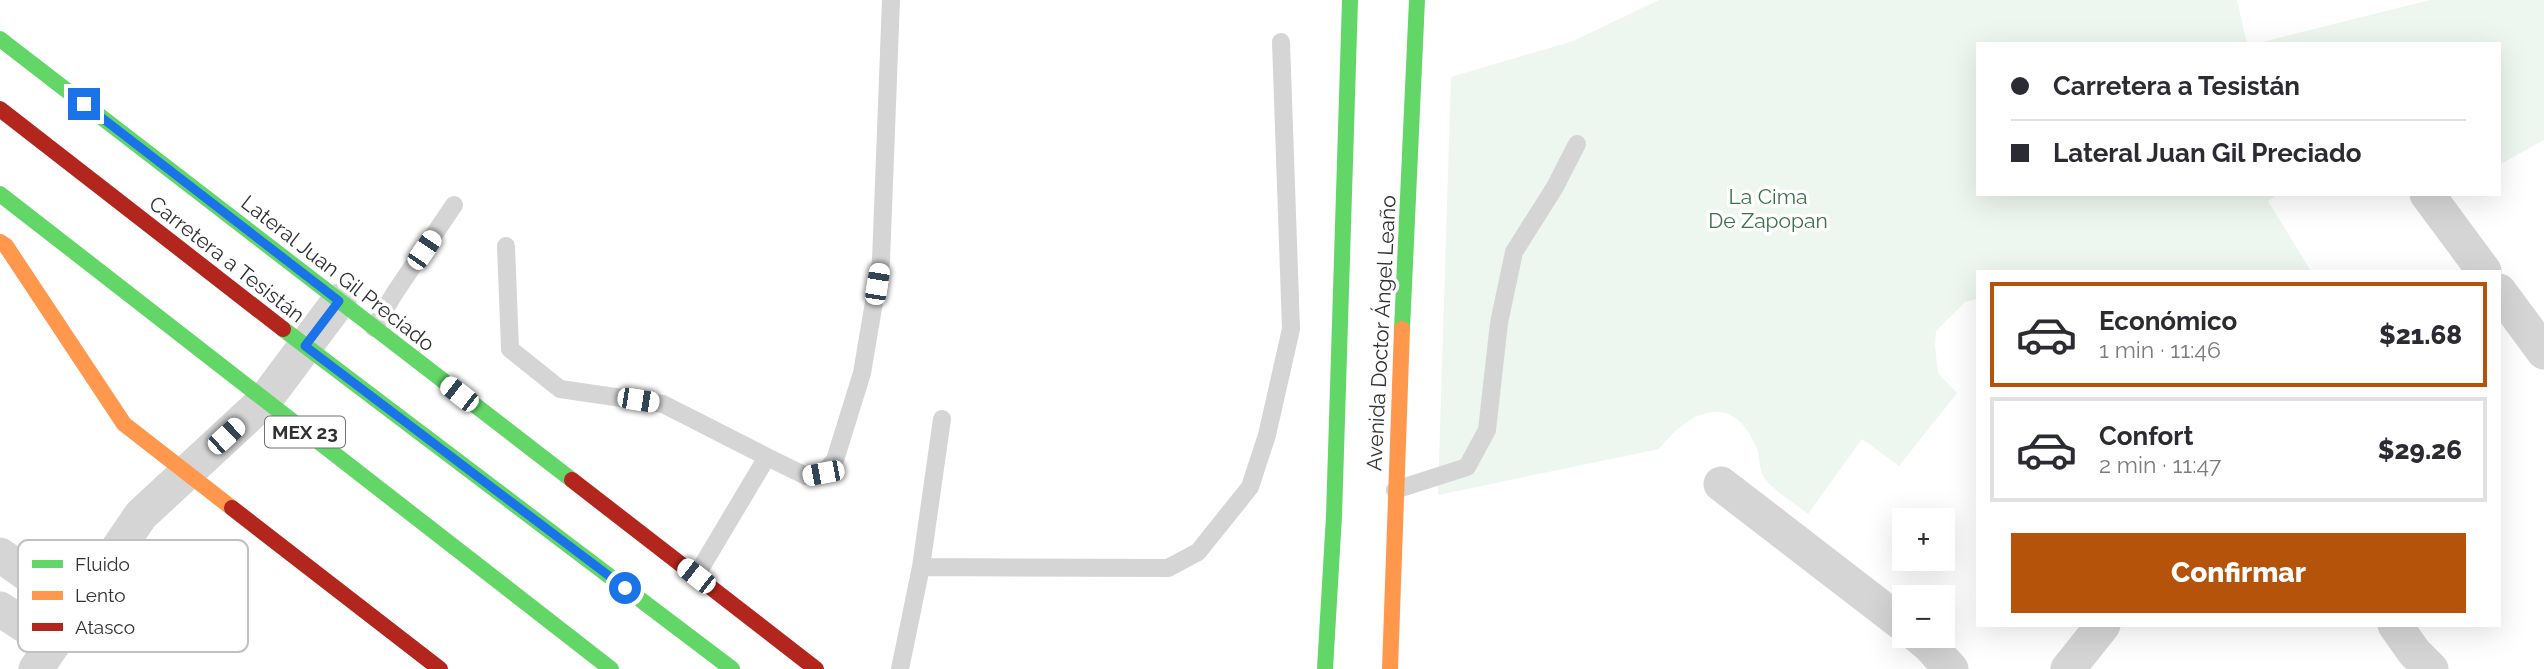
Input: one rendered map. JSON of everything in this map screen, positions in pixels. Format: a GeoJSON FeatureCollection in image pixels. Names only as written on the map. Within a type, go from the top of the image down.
{"type":"FeatureCollection","features":[{"type":"Feature","properties":{"kind":"main road","name":"Avenida Doctor Ángel Leaño"},"geometry":{"type":"LineString","coordinates":[[1325,669],[1340,517],[1350,0]]}},
{"type":"Feature","properties":{"kind":"main road","name":"Avenida Doctor Ángel Leaño"},"geometry":{"type":"LineString","coordinates":[[1390,669],[1388,517],[1395,490],[1418,0]]}},
{"type":"Feature","properties":{"kind":"main road","name":"Lateral Juan Gil Preciado"},"geometry":{"type":"LineString","coordinates":[[0,39],[816,669]]}},
{"type":"Feature","properties":{"kind":"main road","name":"Carretera a Tesistán"},"geometry":{"type":"LineString","coordinates":[[0,109],[305,346],[732,669]]}},
{"type":"Feature","properties":{"kind":"main road","name":"MEX 23"},"geometry":{"type":"LineString","coordinates":[[0,194],[611,669]]}},
{"type":"Feature","properties":{"kind":"main road"},"geometry":{"type":"LineString","coordinates":[[0,242],[6,246],[124,424],[440,669]]}},
{"type":"Feature","properties":{"kind":"street"},"geometry":{"type":"LineString","coordinates":[[2428,196],[2483,270]]}},
{"type":"Feature","properties":{"kind":"street"},"geometry":{"type":"LineString","coordinates":[[2501,294],[2544,352]]}},
{"type":"Feature","properties":{"kind":"street"},"geometry":{"type":"LineString","coordinates":[[123,540],[141,514],[265,400],[339,301]]}},
{"type":"Feature","properties":{"kind":"street"},"geometry":{"type":"LineString","coordinates":[[1721,484],[1892,616]]}},
{"type":"Feature","properties":{"kind":"street"},"geometry":{"type":"LineString","coordinates":[[0,555],[18,568]]}},
{"type":"Feature","properties":{"kind":"street"},"geometry":{"type":"LineString","coordinates":[[0,609],[18,629]]}},
{"type":"Feature","properties":{"kind":"street"},"geometry":{"type":"LineString","coordinates":[[2068,669],[2101,627]]}},
{"type":"Feature","properties":{"kind":"street"},"geometry":{"type":"LineString","coordinates":[[1932,648],[1951,669]]}},
{"type":"Feature","properties":{"kind":"lane"},"geometry":{"type":"LineString","coordinates":[[506,246],[510,349],[560,389],[663,404],[806,476],[823,473],[835,460],[862,373],[881,261],[891,0]]}},
{"type":"Feature","properties":{"kind":"lane"},"geometry":{"type":"LineString","coordinates":[[921,567],[1168,568],[1198,552],[1250,487],[1267,435],[1292,329],[1281,42]]}},
{"type":"Feature","properties":{"kind":"lane"},"geometry":{"type":"LineString","coordinates":[[1395,490],[1467,467],[1487,430],[1499,323],[1514,252],[1555,187],[1577,144]]}},
{"type":"Feature","properties":{"kind":"lane"},"geometry":{"type":"LineString","coordinates":[[373,328],[454,205]]}},
{"type":"Feature","properties":{"kind":"lane"},"geometry":{"type":"LineString","coordinates":[[901,669],[921,567],[942,419]]}},
{"type":"Feature","properties":{"kind":"lane"},"geometry":{"type":"LineString","coordinates":[[696,576],[767,457]]}},
{"type":"Feature","properties":{"kind":"green space","name":"La Cima De Zapopan"},"geometry":{"type":"Polygon","coordinates":[[[1659,0],[2237,0],[2247,42],[1976,42],[1976,196],[2276,196],[2268,201],[2310,270],[1976,270],[1976,299],[1965,302],[1936,331],[1938,373],[1957,393],[1899,466],[1862,439],[1808,514],[1766,480],[1757,449],[1747,430],[1736,419],[1724,413],[1711,412],[1684,424],[1659,449],[1438,495],[1451,77],[1573,41],[1659,0]]]}},
{"type":"Feature","properties":{"kind":"green space"},"geometry":{"type":"Polygon","coordinates":[[[2430,0],[2544,0],[2544,140],[2501,164],[2501,42],[2262,42],[2430,0]]]}},
{"type":"Feature","properties":{"kind":"traffic: fast"},"geometry":{"type":"LineString","coordinates":[[1325,669],[1334,516],[1350,0]]}},
{"type":"Feature","properties":{"kind":"traffic: fast"},"geometry":{"type":"LineString","coordinates":[[1402,329],[1417,0]]}},
{"type":"Feature","properties":{"kind":"traffic: fast"},"geometry":{"type":"LineString","coordinates":[[0,39],[572,480]]}},
{"type":"Feature","properties":{"kind":"traffic: fast"},"geometry":{"type":"LineString","coordinates":[[0,194],[611,669]]}},
{"type":"Feature","properties":{"kind":"traffic: fast"},"geometry":{"type":"LineString","coordinates":[[283,329],[732,669]]}},
{"type":"Feature","properties":{"kind":"traffic: slow"},"geometry":{"type":"LineString","coordinates":[[0,242],[6,246],[124,424],[232,508]]}},
{"type":"Feature","properties":{"kind":"traffic: slow"},"geometry":{"type":"LineString","coordinates":[[1390,669],[1402,329]]}},
{"type":"Feature","properties":{"kind":"traffic: jam"},"geometry":{"type":"LineString","coordinates":[[0,109],[283,329]]}},
{"type":"Feature","properties":{"kind":"traffic: jam"},"geometry":{"type":"LineString","coordinates":[[572,480],[816,669]]}},
{"type":"Feature","properties":{"kind":"traffic: jam"},"geometry":{"type":"LineString","coordinates":[[232,508],[440,669]]}},
{"type":"Feature","properties":{"kind":"route"},"geometry":{"type":"LineString","coordinates":[[84,104],[339,301],[305,346],[625,588]]}}]}
